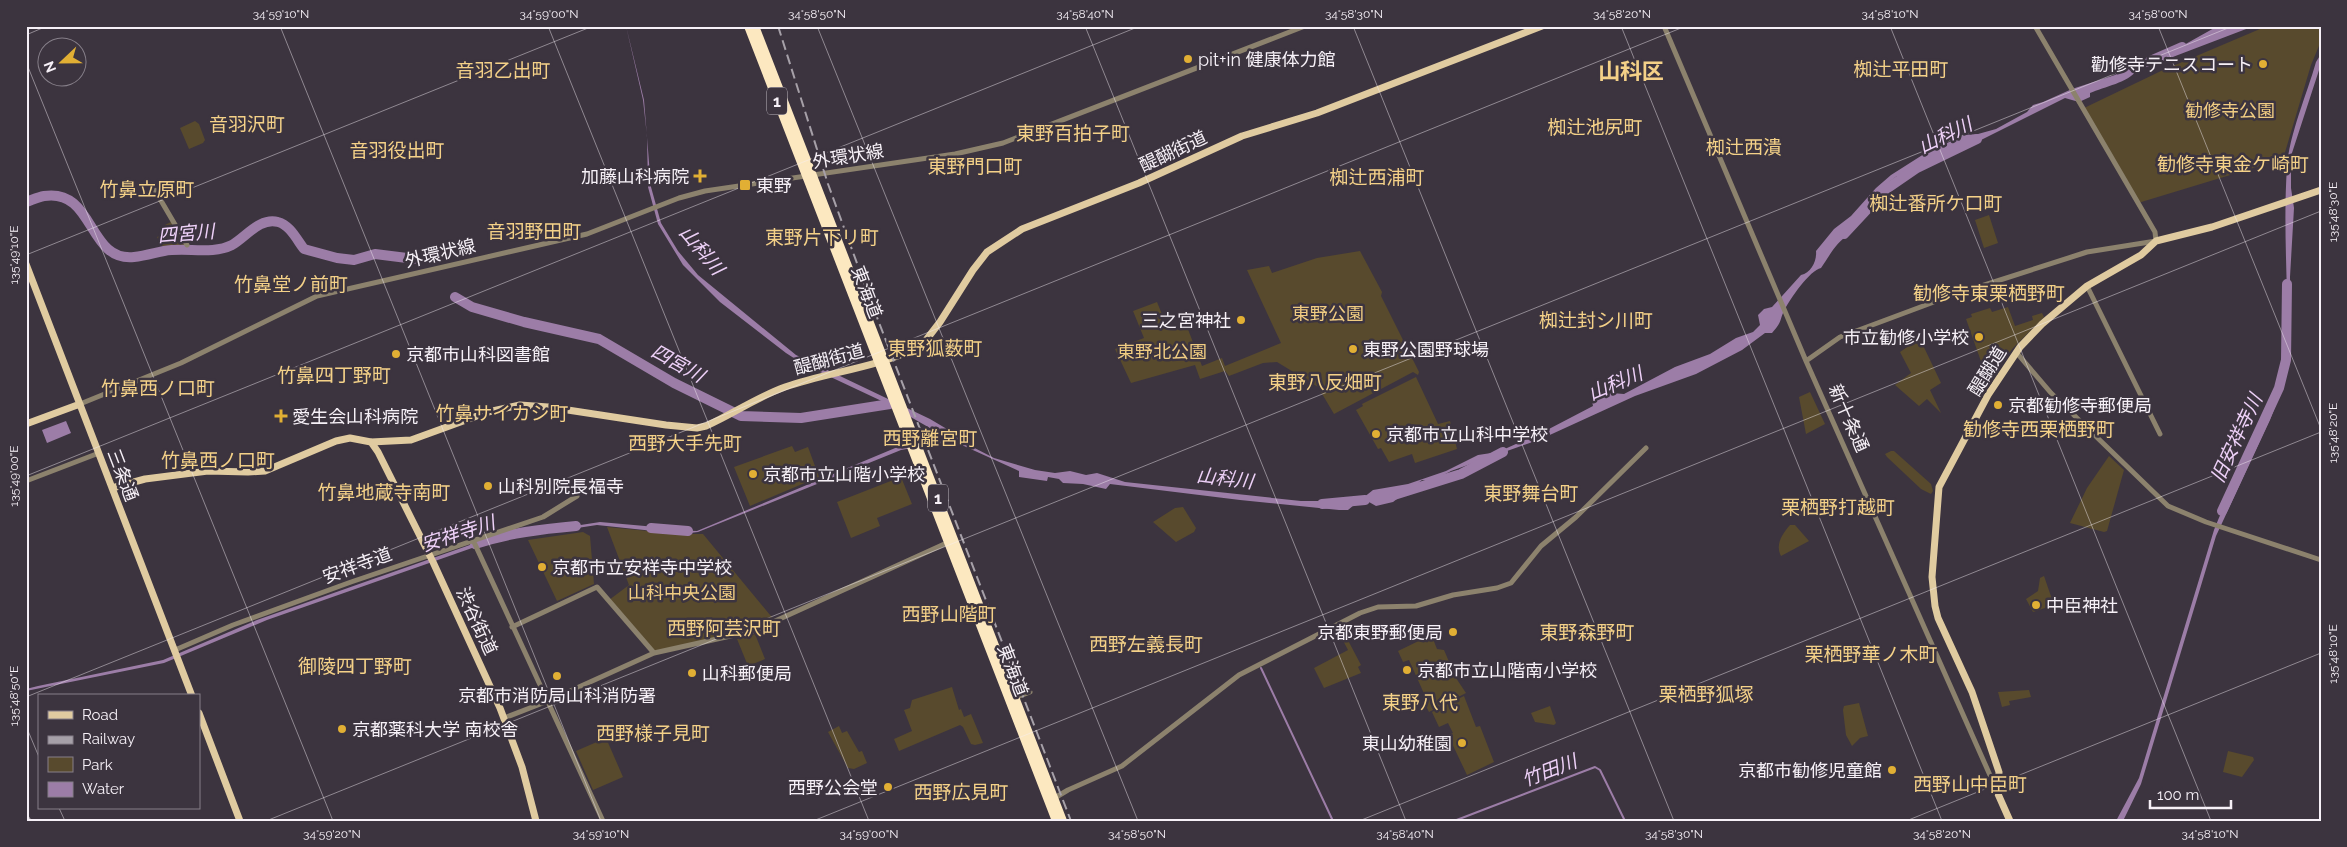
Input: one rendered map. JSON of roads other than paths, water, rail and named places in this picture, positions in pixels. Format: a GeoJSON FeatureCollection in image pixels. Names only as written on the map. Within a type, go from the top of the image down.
{"type":"FeatureCollection","features":[{"type":"Feature","properties":{"kind":"highway","name":"東海道"},"geometry":{"type":"LineString","coordinates":[[748,26],[810,176]]}},
{"type":"Feature","properties":{"kind":"highway","name":"東海道"},"geometry":{"type":"LineString","coordinates":[[755,26],[810,176],[1051,800],[1056,821]]}},
{"type":"Feature","properties":{"kind":"highway","name":"東海道"},"geometry":{"type":"LineString","coordinates":[[1051,800],[1063,821]]}},
{"type":"Feature","properties":{"kind":"main road","name":"醍醐街道"},"geometry":{"type":"LineString","coordinates":[[112,488],[145,478],[208,471],[265,471],[336,441],[350,438],[371,442],[411,440],[488,412],[520,405],[697,428],[727,417],[775,391],[819,376],[909,352],[923,344],[940,322],[972,270],[987,252],[1022,229],[1139,183],[1242,136],[1317,113],[1542,26]]}},
{"type":"Feature","properties":{"kind":"main road","name":"醍醐道"},"geometry":{"type":"LineString","coordinates":[[1998,794],[1999,772],[1972,692],[1938,618],[1934,606],[1932,577],[1939,487],[1988,395],[2016,352],[2042,324],[2088,286],[2142,255],[2156,241],[2212,227],[2321,190]]}},
{"type":"Feature","properties":{"kind":"main road","name":"三条通"},"geometry":{"type":"LineString","coordinates":[[26,264],[191,694]]}},
{"type":"Feature","properties":{"kind":"main road"},"geometry":{"type":"LineString","coordinates":[[26,424],[80,404]]}},
{"type":"Feature","properties":{"kind":"main road","name":"渋谷街道"},"geometry":{"type":"LineString","coordinates":[[371,442],[378,452],[430,558],[504,718],[522,767],[536,821]]}},
{"type":"Feature","properties":{"kind":"main road"},"geometry":{"type":"LineString","coordinates":[[200,716],[240,821]]}},
{"type":"Feature","properties":{"kind":"main road","name":"新十条通"},"geometry":{"type":"LineString","coordinates":[[1998,794],[2010,821]]}},
{"type":"Feature","properties":{"kind":"street","name":"外環状線"},"geometry":{"type":"LineString","coordinates":[[80,404],[181,363],[317,296],[587,234],[658,206],[705,191],[955,154],[1003,143],[1305,26]]}},
{"type":"Feature","properties":{"kind":"street","name":"新十条通"},"geometry":{"type":"LineString","coordinates":[[1664,26],[1806,361],[1998,794]]}},
{"type":"Feature","properties":{"kind":"street"},"geometry":{"type":"LineString","coordinates":[[1806,361],[1840,337],[1950,296],[2087,252],[2156,241],[2155,232],[2034,26]]}},
{"type":"Feature","properties":{"kind":"street"},"geometry":{"type":"LineString","coordinates":[[153,186],[187,245]]}},
{"type":"Feature","properties":{"kind":"street"},"geometry":{"type":"LineString","coordinates":[[2088,286],[2160,434]]}},
{"type":"Feature","properties":{"kind":"street"},"geometry":{"type":"LineString","coordinates":[[2016,352],[2051,393],[2159,498],[2174,509],[2227,530],[2321,560]]}},
{"type":"Feature","properties":{"kind":"street"},"geometry":{"type":"LineString","coordinates":[[1051,800],[1122,766],[1239,675],[1360,613],[1378,607],[1416,606],[1453,595],[1497,588],[1511,583],[1536,551],[1576,517],[1646,448]]}},
{"type":"Feature","properties":{"kind":"street"},"geometry":{"type":"LineString","coordinates":[[26,481],[99,453]]}},
{"type":"Feature","properties":{"kind":"street","name":"安祥寺道"},"geometry":{"type":"LineString","coordinates":[[176,654],[258,616],[430,558],[473,540],[543,517],[577,496]]}},
{"type":"Feature","properties":{"kind":"street"},"geometry":{"type":"LineString","coordinates":[[473,540],[603,821]]}},
{"type":"Feature","properties":{"kind":"street"},"geometry":{"type":"LineString","coordinates":[[504,718],[548,701],[654,653],[752,630],[951,541]]}},
{"type":"Feature","properties":{"kind":"street"},"geometry":{"type":"LineString","coordinates":[[512,627],[597,587],[654,653]]}},
{"type":"Feature","properties":{"kind":"street"},"geometry":{"type":"LineString","coordinates":[[1012,699],[1030,692]]}},
{"type":"Feature","properties":{"kind":"water"},"geometry":{"type":"Polygon","coordinates":[[[626,26],[644,100],[647,133],[643,100],[626,26]]]}},
{"type":"Feature","properties":{"kind":"water"},"geometry":{"type":"Polygon","coordinates":[[[2254,26],[2136,71],[2133,75],[2122,81],[2090,93],[2090,97],[2079,102],[2065,98],[1979,141],[1953,147],[1933,157],[1929,164],[1916,165],[1908,176],[1897,176],[1879,190],[1856,215],[1851,233],[1837,245],[1821,268],[1811,274],[1801,286],[1788,304],[1772,333],[1765,333],[1742,350],[1696,374],[1635,396],[1541,439],[1451,471],[1432,481],[1422,480],[1393,502],[1376,506],[1369,502],[1354,505],[1348,510],[1339,510],[1110,484],[1106,489],[1083,484],[1063,483],[1059,479],[1048,477],[1047,481],[1019,477],[1019,471],[964,446],[935,444],[901,450],[698,532],[682,534],[597,525],[492,541],[267,620],[164,663],[26,691],[26,689],[38,686],[163,660],[257,620],[484,540],[600,522],[668,530],[697,531],[900,446],[933,441],[949,442],[949,439],[888,404],[803,364],[786,353],[720,302],[683,265],[658,224],[648,187],[647,138],[651,187],[661,223],[678,251],[698,275],[796,355],[930,419],[957,435],[959,440],[994,458],[1035,470],[1055,473],[1070,471],[1086,475],[1097,473],[1125,482],[1301,501],[1321,501],[1342,505],[1363,498],[1373,490],[1408,484],[1446,471],[1478,455],[1498,452],[1547,430],[1593,406],[1592,401],[1611,393],[1624,394],[1675,367],[1710,354],[1736,338],[1753,332],[1760,325],[1758,315],[1764,309],[1772,307],[1801,275],[1808,272],[1814,262],[1816,251],[1834,229],[1851,216],[1876,188],[1891,175],[1924,154],[1964,135],[1978,134],[1996,129],[2027,112],[2033,105],[2072,89],[2115,75],[2140,61],[2166,55],[2216,27],[2254,26]]]}},
{"type":"Feature","properties":{"kind":"water"},"geometry":{"type":"Polygon","coordinates":[[[2321,54],[2321,64],[2291,156],[2291,188],[2294,208],[2290,277],[2291,331],[2289,361],[2285,381],[2270,420],[2216,536],[2141,784],[2123,821],[2116,821],[2139,778],[2214,530],[2266,421],[2283,377],[2289,339],[2285,216],[2288,155],[2316,62],[2321,54]]]}},
{"type":"Feature","properties":{"kind":"water"},"geometry":{"type":"Polygon","coordinates":[[[66,421],[71,433],[47,443],[42,430],[66,421]]]}},
{"type":"Feature","properties":{"kind":"waterway","name":"山科川"},"geometry":{"type":"LineString","coordinates":[[2150,61],[2182,47]]}},
{"type":"Feature","properties":{"kind":"waterway","name":"山科川"},"geometry":{"type":"LineString","coordinates":[[1844,234],[1885,190],[1917,168],[1977,139]]}},
{"type":"Feature","properties":{"kind":"waterway","name":"四宮川"},"geometry":{"type":"LineString","coordinates":[[26,202],[44,196],[61,197],[73,203],[82,213],[98,238],[107,248],[119,255],[134,257],[172,250],[216,250],[232,245],[259,225],[271,221],[286,226],[304,249],[337,258],[354,260],[375,254],[415,259]]}},
{"type":"Feature","properties":{"kind":"waterway","name":"旧安祥寺川"},"geometry":{"type":"LineString","coordinates":[[2222,511],[2279,388],[2286,360],[2287,284]]}},
{"type":"Feature","properties":{"kind":"waterway","name":"四宮川"},"geometry":{"type":"LineString","coordinates":[[455,297],[472,307],[524,322],[599,339],[674,383],[741,416],[801,418],[890,404]]}},
{"type":"Feature","properties":{"kind":"waterway","name":"山科川"},"geometry":{"type":"LineString","coordinates":[[1394,495],[1461,474],[1503,452]]}},
{"type":"Feature","properties":{"kind":"waterway","name":"山科川"},"geometry":{"type":"LineString","coordinates":[[1322,504],[1365,500]]}},
{"type":"Feature","properties":{"kind":"waterway","name":"安祥寺川"},"geometry":{"type":"LineString","coordinates":[[475,544],[513,534],[576,526]]}},
{"type":"Feature","properties":{"kind":"waterway","name":"安祥寺川"},"geometry":{"type":"LineString","coordinates":[[651,528],[688,531]]}},
{"type":"Feature","properties":{"kind":"waterway"},"geometry":{"type":"LineString","coordinates":[[1261,668],[1333,821]]}},
{"type":"Feature","properties":{"kind":"waterway","name":"竹田川"},"geometry":{"type":"LineString","coordinates":[[1454,821],[1595,767],[1600,770],[1625,821]]}},
{"type":"Feature","properties":{"kind":"railway"},"geometry":{"type":"LineString","coordinates":[[778,26],[828,184],[873,307],[1071,821]]}},
{"type":"Feature","properties":{"kind":"railway"},"geometry":{"type":"LineString","coordinates":[[26,814],[31,821]]}},
{"type":"Feature","properties":{"kind":"place","name":"pit+in 健康体力館"},"geometry":{"type":"Point","coordinates":[1188,59]}},
{"type":"Feature","properties":{"kind":"place","name":"勸修寺テニスコート"},"geometry":{"type":"Point","coordinates":[2263,64]}},
{"type":"Feature","properties":{"kind":"place","name":"加藤山科病院"},"geometry":{"type":"Point","coordinates":[700,176]}},
{"type":"Feature","properties":{"kind":"place","name":"東野"},"geometry":{"type":"Point","coordinates":[745,185]}},
{"type":"Feature","properties":{"kind":"place","name":"三之宮神社"},"geometry":{"type":"Point","coordinates":[1241,320]}},
{"type":"Feature","properties":{"kind":"place","name":"市立勧修小学校"},"geometry":{"type":"Point","coordinates":[1979,337]}},
{"type":"Feature","properties":{"kind":"place","name":"東野公園野球場"},"geometry":{"type":"Point","coordinates":[1353,349]}},
{"type":"Feature","properties":{"kind":"place","name":"京都市山科図書館"},"geometry":{"type":"Point","coordinates":[396,354]}},
{"type":"Feature","properties":{"kind":"place","name":"京都勧修寺郵便局"},"geometry":{"type":"Point","coordinates":[1998,405]}},
{"type":"Feature","properties":{"kind":"place","name":"愛生会山科病院"},"geometry":{"type":"Point","coordinates":[281,416]}},
{"type":"Feature","properties":{"kind":"place","name":"京都市立山科中学校"},"geometry":{"type":"Point","coordinates":[1376,434]}},
{"type":"Feature","properties":{"kind":"place","name":"京都市立山階小学校"},"geometry":{"type":"Point","coordinates":[753,474]}},
{"type":"Feature","properties":{"kind":"place","name":"山科別院長福寺"},"geometry":{"type":"Point","coordinates":[488,486]}},
{"type":"Feature","properties":{"kind":"place","name":"京都市立安祥寺中学校"},"geometry":{"type":"Point","coordinates":[542,567]}},
{"type":"Feature","properties":{"kind":"place","name":"中臣神社"},"geometry":{"type":"Point","coordinates":[2036,605]}},
{"type":"Feature","properties":{"kind":"place","name":"京都東野郵便局"},"geometry":{"type":"Point","coordinates":[1453,632]}},
{"type":"Feature","properties":{"kind":"place","name":"京都市立山階南小学校"},"geometry":{"type":"Point","coordinates":[1407,670]}},
{"type":"Feature","properties":{"kind":"place","name":"山科郵便局"},"geometry":{"type":"Point","coordinates":[692,673]}},
{"type":"Feature","properties":{"kind":"place","name":"京都市消防局山科消防署"},"geometry":{"type":"Point","coordinates":[557,676]}},
{"type":"Feature","properties":{"kind":"place","name":"京都薬科大学 南校舎"},"geometry":{"type":"Point","coordinates":[342,729]}},
{"type":"Feature","properties":{"kind":"place","name":"東山幼稚園"},"geometry":{"type":"Point","coordinates":[1462,743]}},
{"type":"Feature","properties":{"kind":"place","name":"京都市勧修児童館"},"geometry":{"type":"Point","coordinates":[1892,770]}},
{"type":"Feature","properties":{"kind":"place","name":"西野公会堂"},"geometry":{"type":"Point","coordinates":[888,787]}},
{"type":"Feature","properties":{"kind":"district","name":"椥辻平田町"},"geometry":{"type":"Point","coordinates":[1901,69]}},
{"type":"Feature","properties":{"kind":"district","name":"音羽乙出町"},"geometry":{"type":"Point","coordinates":[503,70]}},
{"type":"Feature","properties":{"kind":"district","name":"山科区"},"geometry":{"type":"Point","coordinates":[1631,71]}},
{"type":"Feature","properties":{"kind":"district","name":"音羽沢町"},"geometry":{"type":"Point","coordinates":[247,124]}},
{"type":"Feature","properties":{"kind":"district","name":"椥辻池尻町"},"geometry":{"type":"Point","coordinates":[1595,127]}},
{"type":"Feature","properties":{"kind":"district","name":"東野百拍子町"},"geometry":{"type":"Point","coordinates":[1073,133]}},
{"type":"Feature","properties":{"kind":"district","name":"椥辻西潰"},"geometry":{"type":"Point","coordinates":[1744,147]}},
{"type":"Feature","properties":{"kind":"district","name":"音羽役出町"},"geometry":{"type":"Point","coordinates":[397,150]}},
{"type":"Feature","properties":{"kind":"district","name":"勧修寺東金ケ崎町"},"geometry":{"type":"Point","coordinates":[2233,164]}},
{"type":"Feature","properties":{"kind":"district","name":"東野門口町"},"geometry":{"type":"Point","coordinates":[975,166]}},
{"type":"Feature","properties":{"kind":"district","name":"椥辻西浦町"},"geometry":{"type":"Point","coordinates":[1377,177]}},
{"type":"Feature","properties":{"kind":"district","name":"竹鼻立原町"},"geometry":{"type":"Point","coordinates":[147,189]}},
{"type":"Feature","properties":{"kind":"district","name":"椥辻番所ケ口町"},"geometry":{"type":"Point","coordinates":[1936,203]}},
{"type":"Feature","properties":{"kind":"district","name":"音羽野田町"},"geometry":{"type":"Point","coordinates":[534,231]}},
{"type":"Feature","properties":{"kind":"district","name":"東野片下リ町"},"geometry":{"type":"Point","coordinates":[822,237]}},
{"type":"Feature","properties":{"kind":"district","name":"竹鼻堂ノ前町"},"geometry":{"type":"Point","coordinates":[291,284]}},
{"type":"Feature","properties":{"kind":"district","name":"勧修寺東栗栖野町"},"geometry":{"type":"Point","coordinates":[1989,293]}},
{"type":"Feature","properties":{"kind":"district","name":"椥辻封シ川町"},"geometry":{"type":"Point","coordinates":[1596,320]}},
{"type":"Feature","properties":{"kind":"district","name":"東野狐薮町"},"geometry":{"type":"Point","coordinates":[935,348]}},
{"type":"Feature","properties":{"kind":"district","name":"竹鼻四丁野町"},"geometry":{"type":"Point","coordinates":[334,375]}},
{"type":"Feature","properties":{"kind":"district","name":"東野八反畑町"},"geometry":{"type":"Point","coordinates":[1325,382]}},
{"type":"Feature","properties":{"kind":"district","name":"竹鼻西ノ口町"},"geometry":{"type":"Point","coordinates":[158,388]}},
{"type":"Feature","properties":{"kind":"district","name":"竹鼻サイカシ町"},"geometry":{"type":"Point","coordinates":[502,413]}},
{"type":"Feature","properties":{"kind":"district","name":"勧修寺西栗栖野町"},"geometry":{"type":"Point","coordinates":[2039,429]}},
{"type":"Feature","properties":{"kind":"district","name":"西野離宮町"},"geometry":{"type":"Point","coordinates":[930,438]}},
{"type":"Feature","properties":{"kind":"district","name":"西野大手先町"},"geometry":{"type":"Point","coordinates":[685,443]}},
{"type":"Feature","properties":{"kind":"district","name":"竹鼻西ノ口町"},"geometry":{"type":"Point","coordinates":[218,460]}},
{"type":"Feature","properties":{"kind":"district","name":"竹鼻地蔵寺南町"},"geometry":{"type":"Point","coordinates":[384,492]}},
{"type":"Feature","properties":{"kind":"district","name":"東野舞台町"},"geometry":{"type":"Point","coordinates":[1531,493]}},
{"type":"Feature","properties":{"kind":"district","name":"栗栖野打越町"},"geometry":{"type":"Point","coordinates":[1838,507]}},
{"type":"Feature","properties":{"kind":"district","name":"西野山階町"},"geometry":{"type":"Point","coordinates":[949,614]}},
{"type":"Feature","properties":{"kind":"district","name":"西野阿芸沢町"},"geometry":{"type":"Point","coordinates":[724,628]}},
{"type":"Feature","properties":{"kind":"district","name":"東野森野町"},"geometry":{"type":"Point","coordinates":[1587,632]}},
{"type":"Feature","properties":{"kind":"district","name":"西野左義長町"},"geometry":{"type":"Point","coordinates":[1146,644]}},
{"type":"Feature","properties":{"kind":"district","name":"栗栖野華ノ木町"},"geometry":{"type":"Point","coordinates":[1871,654]}},
{"type":"Feature","properties":{"kind":"district","name":"御陵四丁野町"},"geometry":{"type":"Point","coordinates":[355,666]}},
{"type":"Feature","properties":{"kind":"district","name":"栗栖野狐塚"},"geometry":{"type":"Point","coordinates":[1706,694]}},
{"type":"Feature","properties":{"kind":"district","name":"東野八代"},"geometry":{"type":"Point","coordinates":[1420,702]}},
{"type":"Feature","properties":{"kind":"district","name":"西野様子見町"},"geometry":{"type":"Point","coordinates":[653,733]}},
{"type":"Feature","properties":{"kind":"district","name":"西野山中臣町"},"geometry":{"type":"Point","coordinates":[1970,784]}},
{"type":"Feature","properties":{"kind":"district","name":"西野広見町"},"geometry":{"type":"Point","coordinates":[961,792]}},
{"type":"Feature","properties":{"kind":"park label","name":"勧修寺公園"},"geometry":{"type":"Point","coordinates":[2230,110]}},
{"type":"Feature","properties":{"kind":"park label","name":"東野公園"},"geometry":{"type":"Point","coordinates":[1328,313]}},
{"type":"Feature","properties":{"kind":"park label","name":"東野北公園"},"geometry":{"type":"Point","coordinates":[1162,351]}},
{"type":"Feature","properties":{"kind":"park label","name":"山科中央公園"},"geometry":{"type":"Point","coordinates":[682,592]}}]}
